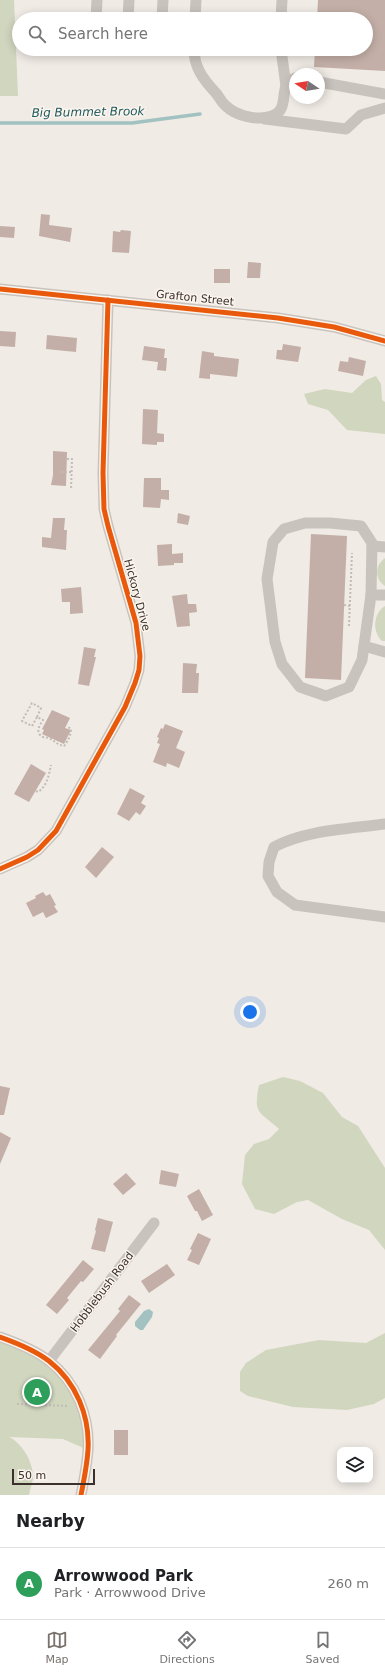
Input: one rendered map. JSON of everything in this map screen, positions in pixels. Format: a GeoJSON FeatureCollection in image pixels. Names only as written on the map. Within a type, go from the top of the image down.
{"type":"FeatureCollection","features":[{"type":"Feature","properties":{"kind":"street"},"geometry":{"type":"LineString","coordinates":[[96,12],[97,0]]}},
{"type":"Feature","properties":{"kind":"street"},"geometry":{"type":"LineString","coordinates":[[128,12],[129,0]]}},
{"type":"Feature","properties":{"kind":"street"},"geometry":{"type":"LineString","coordinates":[[162,12],[163,0]]}},
{"type":"Feature","properties":{"kind":"street"},"geometry":{"type":"LineString","coordinates":[[195,12],[196,0]]}},
{"type":"Feature","properties":{"kind":"street"},"geometry":{"type":"LineString","coordinates":[[281,12],[282,0]]}},
{"type":"Feature","properties":{"kind":"street"},"geometry":{"type":"LineString","coordinates":[[195,56],[195,62],[199,71],[222,102],[230,110],[252,117],[346,129],[361,115],[385,108]]}},
{"type":"Feature","properties":{"kind":"street"},"geometry":{"type":"LineString","coordinates":[[252,117],[270,117],[278,113],[283,106],[286,86],[282,56]]}},
{"type":"Feature","properties":{"kind":"street"},"geometry":{"type":"LineString","coordinates":[[286,86],[289,82]]}},
{"type":"Feature","properties":{"kind":"street"},"geometry":{"type":"LineString","coordinates":[[325,83],[385,94]]}},
{"type":"Feature","properties":{"kind":"street","name":"Grafton Street"},"geometry":{"type":"LineString","coordinates":[[0,289],[278,318],[334,327],[385,341]]}},
{"type":"Feature","properties":{"kind":"street","name":"Hickory Drive"},"geometry":{"type":"LineString","coordinates":[[0,868],[27,857],[38,850],[56,831],[125,707],[139,670],[140,650],[136,623],[108,526],[103,497],[108,300]]}},
{"type":"Feature","properties":{"kind":"street"},"geometry":{"type":"LineString","coordinates":[[305,523],[330,523],[361,526],[372,543],[371,595],[362,660],[349,687],[326,696],[300,687],[282,664],[275,642],[267,579],[273,542],[284,529],[305,523]]}},
{"type":"Feature","properties":{"kind":"street"},"geometry":{"type":"LineString","coordinates":[[372,546],[385,547]]}},
{"type":"Feature","properties":{"kind":"street"},"geometry":{"type":"LineString","coordinates":[[371,595],[385,595]]}},
{"type":"Feature","properties":{"kind":"street"},"geometry":{"type":"LineString","coordinates":[[364,646],[385,652]]}},
{"type":"Feature","properties":{"kind":"street"},"geometry":{"type":"LineString","coordinates":[[385,824],[331,831],[289,839],[274,848],[269,862],[268,876],[277,892],[295,905],[385,917]]}},
{"type":"Feature","properties":{"kind":"street","name":"Hobblebush Road"},"geometry":{"type":"LineString","coordinates":[[49,1361],[154,1223]]}},
{"type":"Feature","properties":{"kind":"street"},"geometry":{"type":"LineString","coordinates":[[0,1337],[35,1352],[49,1361],[59,1370],[75,1391],[86,1419],[88,1434],[88,1450],[81,1495]]}},
{"type":"Feature","properties":{"kind":"path"},"geometry":{"type":"LineString","coordinates":[[67,459],[72,459],[71,490]]}},
{"type":"Feature","properties":{"kind":"path"},"geometry":{"type":"LineString","coordinates":[[61,472],[71,472]]}},
{"type":"Feature","properties":{"kind":"path"},"geometry":{"type":"LineString","coordinates":[[349,626],[352,553]]}},
{"type":"Feature","properties":{"kind":"path"},"geometry":{"type":"LineString","coordinates":[[344,605],[350,606]]}},
{"type":"Feature","properties":{"kind":"path"},"geometry":{"type":"LineString","coordinates":[[32,703],[41,708],[37,717],[32,726],[22,721],[32,703]]}},
{"type":"Feature","properties":{"kind":"path"},"geometry":{"type":"LineString","coordinates":[[37,717],[42,720],[38,727],[38,732],[41,736],[50,738],[58,745],[64,746],[71,732],[71,729],[68,727]]}},
{"type":"Feature","properties":{"kind":"path"},"geometry":{"type":"LineString","coordinates":[[36,791],[38,792],[43,786],[49,774],[51,765]]}},
{"type":"Feature","properties":{"kind":"path"},"geometry":{"type":"LineString","coordinates":[[17,1404],[68,1407],[73,1404]]}},
{"type":"Feature","properties":{"kind":"green space"},"geometry":{"type":"Polygon","coordinates":[[[0,0],[14,0],[14,12],[12,12],[12,56],[16,56],[18,96],[0,96],[0,0]]]}},
{"type":"Feature","properties":{"kind":"green space"},"geometry":{"type":"Polygon","coordinates":[[[376,376],[381,384],[382,400],[385,402],[385,434],[347,430],[328,410],[308,404],[304,394],[325,389],[352,393],[366,380],[376,376]]]}},
{"type":"Feature","properties":{"kind":"green space"},"geometry":{"type":"Polygon","coordinates":[[[385,558],[385,586],[379,580],[377,572],[379,564],[385,558]]]}},
{"type":"Feature","properties":{"kind":"green space"},"geometry":{"type":"Polygon","coordinates":[[[385,606],[385,641],[382,641],[375,628],[375,623],[378,613],[385,606]]]}},
{"type":"Feature","properties":{"kind":"green space"},"geometry":{"type":"Polygon","coordinates":[[[283,1077],[300,1081],[323,1093],[342,1117],[358,1126],[385,1168],[385,1250],[369,1230],[342,1219],[308,1200],[297,1202],[274,1214],[255,1209],[242,1184],[245,1155],[254,1144],[269,1139],[279,1129],[259,1111],[257,1107],[257,1094],[259,1085],[283,1077]]]}},
{"type":"Feature","properties":{"kind":"green space"},"geometry":{"type":"Polygon","coordinates":[[[385,1333],[385,1398],[374,1404],[347,1410],[293,1407],[248,1396],[240,1391],[240,1372],[246,1363],[266,1350],[319,1340],[366,1343],[385,1333]]]}},
{"type":"Feature","properties":{"kind":"green space"},"geometry":{"type":"Polygon","coordinates":[[[0,1337],[49,1361],[81,1404],[88,1450],[63,1439],[9,1437],[22,1448],[29,1459],[33,1471],[33,1478],[29,1495],[0,1495],[0,1337]]]}},
{"type":"Feature","properties":{"kind":"water"},"geometry":{"type":"Polygon","coordinates":[[[149,1309],[153,1312],[152,1317],[143,1330],[140,1330],[135,1326],[135,1322],[144,1311],[149,1309]]]}},
{"type":"Feature","properties":{"kind":"building"},"geometry":{"type":"Polygon","coordinates":[[[318,0],[385,0],[385,71],[314,67],[315,56],[373,56],[373,12],[317,12],[318,0]]]}},
{"type":"Feature","properties":{"kind":"building"},"geometry":{"type":"Polygon","coordinates":[[[41,214],[50,215],[49,225],[72,228],[70,242],[39,236],[41,214]]]}},
{"type":"Feature","properties":{"kind":"building"},"geometry":{"type":"Polygon","coordinates":[[[0,226],[15,227],[14,238],[0,237],[0,226]]]}},
{"type":"Feature","properties":{"kind":"building"},"geometry":{"type":"Polygon","coordinates":[[[121,230],[131,231],[129,253],[112,252],[113,231],[120,232],[121,230]]]}},
{"type":"Feature","properties":{"kind":"building"},"geometry":{"type":"Polygon","coordinates":[[[248,262],[261,263],[260,278],[247,278],[248,262]]]}},
{"type":"Feature","properties":{"kind":"building"},"geometry":{"type":"Polygon","coordinates":[[[214,269],[230,269],[230,283],[214,283],[214,269]]]}},
{"type":"Feature","properties":{"kind":"building"},"geometry":{"type":"Polygon","coordinates":[[[0,331],[16,332],[15,347],[0,346],[0,331]]]}},
{"type":"Feature","properties":{"kind":"building"},"geometry":{"type":"Polygon","coordinates":[[[47,335],[77,338],[76,352],[46,349],[47,335]]]}},
{"type":"Feature","properties":{"kind":"building"},"geometry":{"type":"Polygon","coordinates":[[[283,344],[301,347],[298,362],[276,359],[277,350],[282,350],[283,344]]]}},
{"type":"Feature","properties":{"kind":"building"},"geometry":{"type":"Polygon","coordinates":[[[144,346],[165,349],[164,358],[167,358],[166,371],[157,370],[158,362],[142,360],[144,346]]]}},
{"type":"Feature","properties":{"kind":"building"},"geometry":{"type":"Polygon","coordinates":[[[202,351],[214,353],[214,356],[239,359],[237,377],[210,374],[210,379],[199,378],[202,351]]]}},
{"type":"Feature","properties":{"kind":"building"},"geometry":{"type":"Polygon","coordinates":[[[349,357],[366,361],[363,376],[338,371],[340,361],[348,362],[349,357]]]}},
{"type":"Feature","properties":{"kind":"building"},"geometry":{"type":"Polygon","coordinates":[[[143,409],[158,410],[157,433],[164,434],[164,442],[157,442],[157,445],[142,444],[143,409]]]}},
{"type":"Feature","properties":{"kind":"building"},"geometry":{"type":"Polygon","coordinates":[[[53,451],[67,452],[66,486],[51,485],[53,475],[53,451]]]}},
{"type":"Feature","properties":{"kind":"building"},"geometry":{"type":"Polygon","coordinates":[[[144,478],[161,478],[161,490],[169,490],[169,500],[161,499],[160,508],[143,507],[144,478]]]}},
{"type":"Feature","properties":{"kind":"building"},"geometry":{"type":"Polygon","coordinates":[[[178,513],[190,516],[188,525],[177,523],[178,513]]]}},
{"type":"Feature","properties":{"kind":"building"},"geometry":{"type":"Polygon","coordinates":[[[53,518],[65,518],[64,530],[67,530],[66,550],[42,547],[42,537],[51,538],[53,518]]]}},
{"type":"Feature","properties":{"kind":"building"},"geometry":{"type":"Polygon","coordinates":[[[311,534],[347,536],[341,680],[305,678],[311,534]]]}},
{"type":"Feature","properties":{"kind":"building"},"geometry":{"type":"Polygon","coordinates":[[[172,544],[172,554],[183,553],[183,563],[158,566],[157,545],[172,544]]]}},
{"type":"Feature","properties":{"kind":"building"},"geometry":{"type":"Polygon","coordinates":[[[81,587],[83,613],[70,614],[70,602],[62,602],[61,589],[81,587]]]}},
{"type":"Feature","properties":{"kind":"building"},"geometry":{"type":"Polygon","coordinates":[[[187,594],[188,604],[196,604],[197,612],[189,613],[190,626],[177,627],[172,596],[187,594]]]}},
{"type":"Feature","properties":{"kind":"building"},"geometry":{"type":"Polygon","coordinates":[[[84,647],[96,649],[94,657],[96,657],[89,686],[78,684],[84,647]]]}},
{"type":"Feature","properties":{"kind":"building"},"geometry":{"type":"Polygon","coordinates":[[[183,663],[197,664],[196,673],[199,673],[198,693],[182,693],[183,663]]]}},
{"type":"Feature","properties":{"kind":"building"},"geometry":{"type":"Polygon","coordinates":[[[52,710],[70,718],[65,728],[71,730],[64,744],[42,734],[44,730],[42,729],[52,710]]]}},
{"type":"Feature","properties":{"kind":"building"},"geometry":{"type":"Polygon","coordinates":[[[165,724],[183,731],[176,748],[185,752],[179,768],[167,763],[166,767],[153,762],[160,744],[157,743],[159,738],[157,737],[161,728],[163,729],[165,724]]]}},
{"type":"Feature","properties":{"kind":"building"},"geometry":{"type":"Polygon","coordinates":[[[31,764],[46,773],[29,802],[14,794],[31,764]]]}},
{"type":"Feature","properties":{"kind":"building"},"geometry":{"type":"Polygon","coordinates":[[[130,788],[145,796],[141,803],[146,806],[140,815],[136,812],[129,821],[117,814],[130,788]]]}},
{"type":"Feature","properties":{"kind":"building"},"geometry":{"type":"Polygon","coordinates":[[[102,847],[114,857],[96,878],[85,867],[102,847]]]}},
{"type":"Feature","properties":{"kind":"building"},"geometry":{"type":"Polygon","coordinates":[[[43,892],[46,896],[50,894],[56,905],[54,906],[58,912],[46,918],[43,912],[33,917],[26,903],[36,898],[35,896],[43,892]]]}},
{"type":"Feature","properties":{"kind":"building"},"geometry":{"type":"Polygon","coordinates":[[[0,1086],[10,1088],[4,1115],[0,1115],[0,1086]]]}},
{"type":"Feature","properties":{"kind":"building"},"geometry":{"type":"Polygon","coordinates":[[[0,1132],[11,1138],[0,1164],[0,1132]]]}},
{"type":"Feature","properties":{"kind":"building"},"geometry":{"type":"Polygon","coordinates":[[[161,1170],[179,1174],[176,1187],[159,1184],[161,1170]]]}},
{"type":"Feature","properties":{"kind":"building"},"geometry":{"type":"Polygon","coordinates":[[[126,1173],[136,1184],[123,1195],[113,1184],[126,1173]]]}},
{"type":"Feature","properties":{"kind":"building"},"geometry":{"type":"Polygon","coordinates":[[[199,1189],[213,1215],[202,1221],[187,1196],[199,1189]]]}},
{"type":"Feature","properties":{"kind":"building"},"geometry":{"type":"Polygon","coordinates":[[[98,1218],[113,1222],[105,1252],[91,1249],[98,1218]]]}},
{"type":"Feature","properties":{"kind":"building"},"geometry":{"type":"Polygon","coordinates":[[[198,1233],[211,1239],[199,1265],[187,1260],[192,1250],[190,1249],[198,1233]]]}},
{"type":"Feature","properties":{"kind":"building"},"geometry":{"type":"Polygon","coordinates":[[[83,1260],[94,1269],[83,1282],[81,1281],[67,1298],[69,1300],[57,1314],[46,1305],[83,1260]]]}},
{"type":"Feature","properties":{"kind":"building"},"geometry":{"type":"Polygon","coordinates":[[[167,1264],[175,1275],[149,1293],[141,1281],[167,1264]]]}},
{"type":"Feature","properties":{"kind":"building"},"geometry":{"type":"Polygon","coordinates":[[[129,1295],[141,1304],[116,1335],[117,1336],[100,1359],[88,1350],[120,1311],[118,1309],[129,1295]]]}},
{"type":"Feature","properties":{"kind":"building"},"geometry":{"type":"Polygon","coordinates":[[[114,1430],[128,1430],[128,1455],[114,1455],[114,1430]]]}},
{"type":"Feature","properties":{"kind":"waterway","name":"Big Bummet Brook"},"geometry":{"type":"LineString","coordinates":[[0,123],[132,123],[200,114]]}},
{"type":"Feature","properties":{"kind":"cycle path"},"geometry":{"type":"LineString","coordinates":[[0,289],[278,318],[334,327],[385,341]]}},
{"type":"Feature","properties":{"kind":"cycle path"},"geometry":{"type":"LineString","coordinates":[[0,869],[27,857],[38,850],[56,831],[125,707],[139,670],[140,656],[136,623],[104,509],[103,473],[108,300]]}},
{"type":"Feature","properties":{"kind":"cycle path"},"geometry":{"type":"LineString","coordinates":[[0,1337],[26,1347],[44,1357],[59,1369],[74,1389],[84,1412],[88,1437],[87,1461],[81,1495]]}},
{"type":"Feature","properties":{"kind":"place","name":"Arrowwood Park"},"geometry":{"type":"Point","coordinates":[37,1392]}}]}
